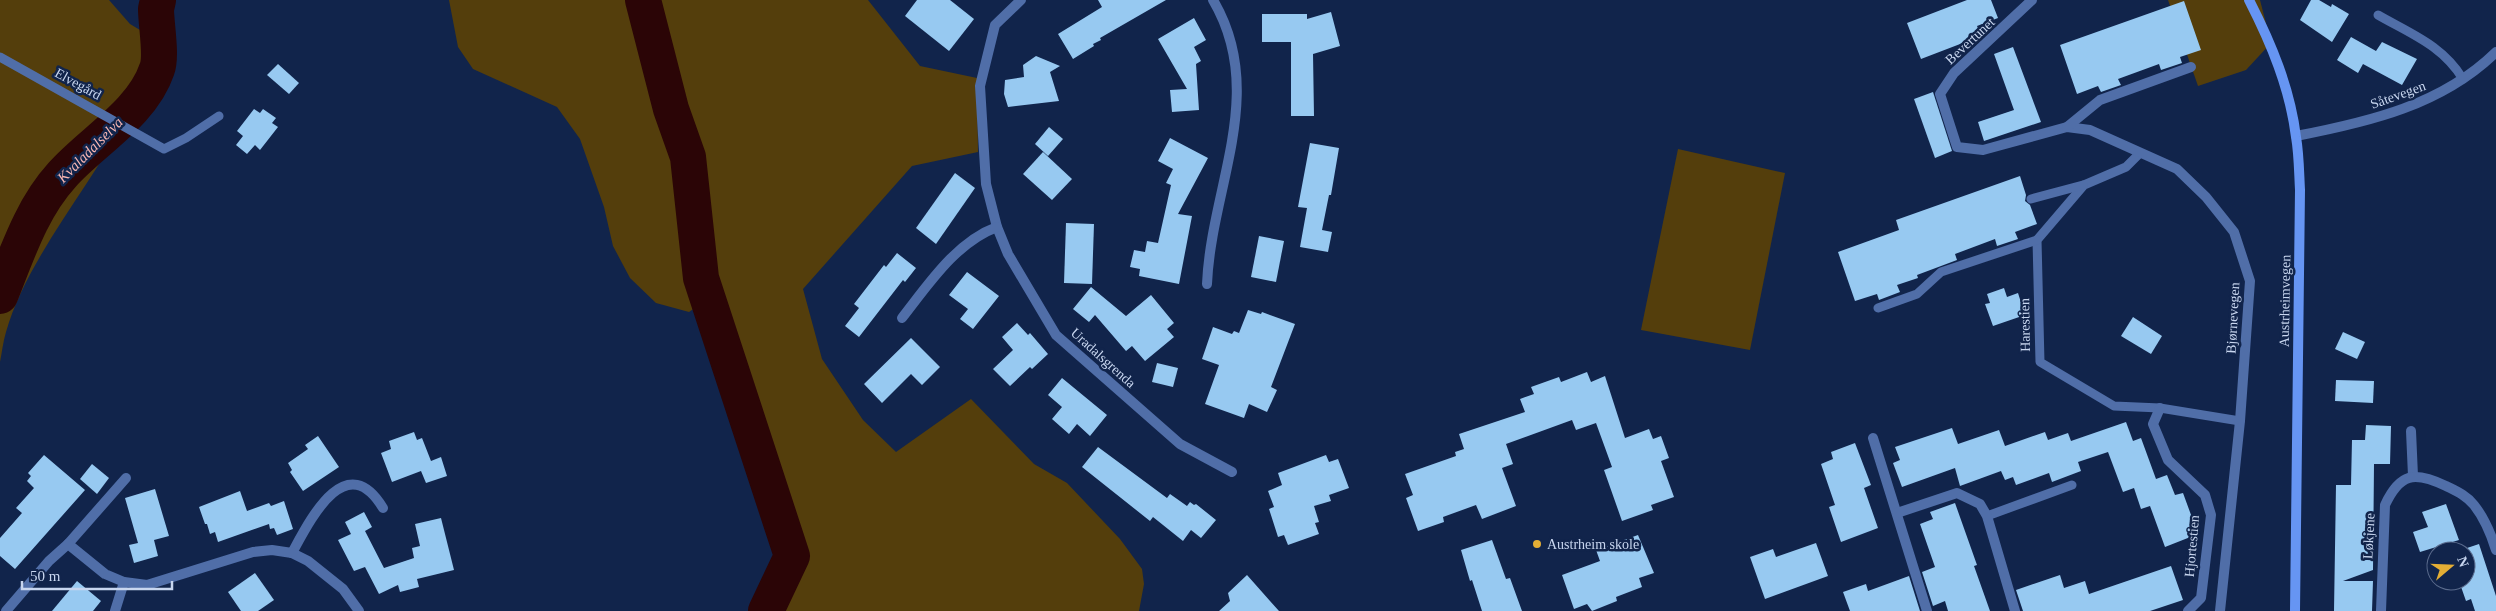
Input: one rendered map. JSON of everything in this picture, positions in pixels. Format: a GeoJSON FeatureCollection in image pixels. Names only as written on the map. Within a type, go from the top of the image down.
{"type":"FeatureCollection","features":[{"type":"Feature","properties":{"kind":"main road","name":"Austrheimvegen"},"geometry":{"type":"LineString","coordinates":[[2249,0],[2279,64],[2296,136],[2300,190],[2295,611]]}},
{"type":"Feature","properties":{"kind":"street","name":"Uradalsgrenda"},"geometry":{"type":"LineString","coordinates":[[1021,0],[995,25],[980,86],[986,184],[997,227],[1008,254],[1056,335],[1180,444],[1232,472]]}},
{"type":"Feature","properties":{"kind":"street"},"geometry":{"type":"LineString","coordinates":[[1207,284],[1208,253],[1237,121],[1237,68],[1228,34],[1213,0]]}},
{"type":"Feature","properties":{"kind":"street","name":"Bevertunet"},"geometry":{"type":"LineString","coordinates":[[1949,81],[1954,73],[2032,0]]}},
{"type":"Feature","properties":{"kind":"street","name":"Såtevegen"},"geometry":{"type":"LineString","coordinates":[[2296,136],[2346,126],[2410,107],[2433,97],[2463,79],[2480,68],[2496,52]]}},
{"type":"Feature","properties":{"kind":"street","name":"Bjørnevegen"},"geometry":{"type":"LineString","coordinates":[[2067,127],[2100,100],[2191,67]]}},
{"type":"Feature","properties":{"kind":"street","name":"Bjørnevegen"},"geometry":{"type":"LineString","coordinates":[[1949,81],[1940,94],[1957,147],[1984,150],[2067,127],[2090,130],[2139,154],[2177,169],[2206,196],[2234,232],[2250,281],[2240,422],[2220,611]]}},
{"type":"Feature","properties":{"kind":"street"},"geometry":{"type":"LineString","coordinates":[[902,318],[939,272],[962,249],[977,235],[997,227]]}},
{"type":"Feature","properties":{"kind":"street","name":"Hjortestien"},"geometry":{"type":"LineString","coordinates":[[2160,408],[2153,424],[2168,460],[2205,495],[2211,516],[2201,598],[2188,611]]}},
{"type":"Feature","properties":{"kind":"street"},"geometry":{"type":"LineString","coordinates":[[2411,431],[2413,476],[2428,477],[2462,494],[2474,504],[2488,528],[2496,550]]}},
{"type":"Feature","properties":{"kind":"street"},"geometry":{"type":"LineString","coordinates":[[1873,438],[1927,611]]}},
{"type":"Feature","properties":{"kind":"street","name":"Løkjene"},"geometry":{"type":"LineString","coordinates":[[2381,611],[2384,506],[2392,490],[2402,480],[2413,476]]}},
{"type":"Feature","properties":{"kind":"street"},"geometry":{"type":"LineString","coordinates":[[6,611],[126,478]]}},
{"type":"Feature","properties":{"kind":"street"},"geometry":{"type":"LineString","coordinates":[[292,553],[310,519],[329,494],[341,486],[352,485],[365,488],[376,495],[384,508]]}},
{"type":"Feature","properties":{"kind":"street"},"geometry":{"type":"LineString","coordinates":[[1897,513],[1957,493],[1980,504],[1987,516],[2015,611]]}},
{"type":"Feature","properties":{"kind":"street"},"geometry":{"type":"LineString","coordinates":[[68,544],[105,574],[124,582],[147,585],[253,552],[272,550],[292,553],[308,561],[343,589],[358,611]]}},
{"type":"Feature","properties":{"kind":"street"},"geometry":{"type":"LineString","coordinates":[[115,611],[124,582]]}},
{"type":"Feature","properties":{"kind":"lane"},"geometry":{"type":"LineString","coordinates":[[2378,14],[2438,49],[2452,62],[2463,79]]}},
{"type":"Feature","properties":{"kind":"lane","name":"Elvegård"},"geometry":{"type":"LineString","coordinates":[[0,57],[164,149],[186,138],[219,116]]}},
{"type":"Feature","properties":{"kind":"lane"},"geometry":{"type":"LineString","coordinates":[[2031,199],[2084,185],[2126,167],[2139,154]]}},
{"type":"Feature","properties":{"kind":"lane"},"geometry":{"type":"LineString","coordinates":[[1878,308],[1917,294],[1941,272],[2037,240],[2084,185]]}},
{"type":"Feature","properties":{"kind":"lane","name":"Harestien"},"geometry":{"type":"LineString","coordinates":[[2037,240],[2040,362],[2114,406],[2160,408],[2240,422]]}},
{"type":"Feature","properties":{"kind":"lane"},"geometry":{"type":"LineString","coordinates":[[1987,516],[2072,485]]}},
{"type":"Feature","properties":{"kind":"shaded area"},"geometry":{"type":"Polygon","coordinates":[[[0,0],[109,0],[130,24],[160,42],[158,68],[132,115],[126,117],[112,143],[29,277],[16,304],[6,332],[0,362],[0,0]]]}},
{"type":"Feature","properties":{"kind":"shaded area"},"geometry":{"type":"Polygon","coordinates":[[[449,0],[868,0],[920,66],[977,78],[978,152],[912,166],[803,289],[822,359],[863,420],[896,452],[971,399],[1034,464],[1067,483],[1120,539],[1142,569],[1144,584],[1139,611],[766,611],[792,556],[709,298],[689,312],[656,303],[630,278],[613,246],[604,207],[580,139],[557,107],[473,69],[458,47],[449,0]]]}},
{"type":"Feature","properties":{"kind":"shaded area"},"geometry":{"type":"Polygon","coordinates":[[[2168,0],[2260,0],[2271,43],[2246,70],[2198,86],[2168,0]]]}},
{"type":"Feature","properties":{"kind":"shaded area"},"geometry":{"type":"Polygon","coordinates":[[[1678,149],[1785,173],[1750,350],[1641,330],[1678,149]]]}},
{"type":"Feature","properties":{"kind":"building"},"geometry":{"type":"Polygon","coordinates":[[[917,0],[950,0],[974,19],[949,51],[905,16],[917,0]]]}},
{"type":"Feature","properties":{"kind":"building"},"geometry":{"type":"Polygon","coordinates":[[[1098,0],[1166,0],[1100,38],[1101,40],[1093,44],[1094,46],[1073,59],[1058,34],[1102,7],[1098,0]]]}},
{"type":"Feature","properties":{"kind":"building"},"geometry":{"type":"Polygon","coordinates":[[[1967,0],[1991,0],[1998,18],[1977,26],[1981,36],[1921,59],[1907,23],[1967,0]]]}},
{"type":"Feature","properties":{"kind":"building"},"geometry":{"type":"Polygon","coordinates":[[[2311,0],[2319,0],[2331,7],[2332,4],[2349,14],[2332,42],[2300,20],[2311,0]]]}},
{"type":"Feature","properties":{"kind":"building"},"geometry":{"type":"Polygon","coordinates":[[[2184,1],[2201,50],[2180,57],[2182,63],[2161,70],[2159,64],[2118,79],[2121,85],[2101,92],[2098,86],[2077,94],[2060,45],[2184,1]]]}},
{"type":"Feature","properties":{"kind":"building"},"geometry":{"type":"Polygon","coordinates":[[[1331,12],[1340,46],[1313,54],[1314,116],[1291,116],[1291,42],[1262,42],[1262,14],[1307,14],[1307,19],[1331,12]]]}},
{"type":"Feature","properties":{"kind":"building"},"geometry":{"type":"Polygon","coordinates":[[[1194,18],[1206,40],[1194,47],[1201,61],[1196,64],[1199,110],[1172,112],[1170,90],[1187,89],[1158,39],[1194,18]]]}},
{"type":"Feature","properties":{"kind":"building"},"geometry":{"type":"Polygon","coordinates":[[[2351,37],[2376,51],[2382,42],[2417,59],[2402,85],[2363,64],[2358,73],[2337,60],[2351,37]]]}},
{"type":"Feature","properties":{"kind":"building"},"geometry":{"type":"Polygon","coordinates":[[[2013,47],[2041,122],[1984,141],[1978,122],[2014,110],[1994,54],[2013,47]]]}},
{"type":"Feature","properties":{"kind":"building"},"geometry":{"type":"Polygon","coordinates":[[[1036,56],[1060,66],[1050,72],[1059,101],[1008,107],[1004,94],[1005,80],[1024,77],[1023,65],[1036,56]]]}},
{"type":"Feature","properties":{"kind":"building"},"geometry":{"type":"Polygon","coordinates":[[[278,64],[299,83],[289,94],[267,75],[278,64]]]}},
{"type":"Feature","properties":{"kind":"building"},"geometry":{"type":"Polygon","coordinates":[[[1933,92],[1952,151],[1935,158],[1914,99],[1933,92]]]}},
{"type":"Feature","properties":{"kind":"building"},"geometry":{"type":"Polygon","coordinates":[[[254,109],[260,113],[263,109],[276,118],[272,123],[278,127],[260,150],[255,145],[247,154],[236,145],[243,136],[237,131],[254,109]]]}},
{"type":"Feature","properties":{"kind":"building"},"geometry":{"type":"Polygon","coordinates":[[[1049,127],[1063,139],[1048,156],[1035,144],[1049,127]]]}},
{"type":"Feature","properties":{"kind":"building"},"geometry":{"type":"Polygon","coordinates":[[[1170,138],[1208,158],[1178,214],[1192,216],[1179,284],[1139,276],[1140,269],[1130,267],[1134,250],[1145,252],[1147,241],[1158,243],[1171,185],[1166,183],[1173,169],[1158,161],[1170,138]]]}},
{"type":"Feature","properties":{"kind":"building"},"geometry":{"type":"Polygon","coordinates":[[[1310,143],[1339,148],[1331,195],[1329,195],[1322,230],[1332,232],[1328,252],[1300,247],[1307,208],[1298,207],[1310,143]]]}},
{"type":"Feature","properties":{"kind":"building"},"geometry":{"type":"Polygon","coordinates":[[[1043,152],[1072,179],[1052,200],[1023,174],[1043,152]]]}},
{"type":"Feature","properties":{"kind":"building"},"geometry":{"type":"Polygon","coordinates":[[[955,173],[975,188],[936,244],[916,228],[955,173]]]}},
{"type":"Feature","properties":{"kind":"building"},"geometry":{"type":"Polygon","coordinates":[[[2020,176],[2026,195],[2025,201],[2030,205],[2037,224],[2015,232],[2018,239],[1997,246],[1995,239],[1955,254],[1957,260],[1917,275],[1918,278],[1897,285],[1900,292],[1879,300],[1877,294],[1855,301],[1838,252],[1899,230],[1896,220],[2020,176]]]}},
{"type":"Feature","properties":{"kind":"building"},"geometry":{"type":"Polygon","coordinates":[[[1066,223],[1094,224],[1092,284],[1064,283],[1066,223]]]}},
{"type":"Feature","properties":{"kind":"building"},"geometry":{"type":"Polygon","coordinates":[[[1259,236],[1284,241],[1276,282],[1251,277],[1259,236]]]}},
{"type":"Feature","properties":{"kind":"building"},"geometry":{"type":"Polygon","coordinates":[[[897,253],[916,268],[905,282],[903,280],[859,337],[845,326],[859,308],[854,304],[884,265],[886,267],[897,253]]]}},
{"type":"Feature","properties":{"kind":"building"},"geometry":{"type":"Polygon","coordinates":[[[967,272],[999,296],[973,329],[960,319],[968,309],[949,295],[967,272]]]}},
{"type":"Feature","properties":{"kind":"building"},"geometry":{"type":"Polygon","coordinates":[[[1091,287],[1126,316],[1151,295],[1174,323],[1167,329],[1174,337],[1145,361],[1132,346],[1126,351],[1095,315],[1089,322],[1073,309],[1091,287]]]}},
{"type":"Feature","properties":{"kind":"building"},"geometry":{"type":"Polygon","coordinates":[[[2004,288],[2007,297],[2018,293],[2025,315],[1993,326],[1985,304],[1990,303],[1987,294],[2004,288]]]}},
{"type":"Feature","properties":{"kind":"building"},"geometry":{"type":"Polygon","coordinates":[[[1248,310],[1261,314],[1262,312],[1295,324],[1271,387],[1277,390],[1267,412],[1249,404],[1244,418],[1205,404],[1219,365],[1202,359],[1213,327],[1232,334],[1234,331],[1239,333],[1248,310]]]}},
{"type":"Feature","properties":{"kind":"building"},"geometry":{"type":"Polygon","coordinates":[[[2133,317],[2162,336],[2151,354],[2121,336],[2133,317]]]}},
{"type":"Feature","properties":{"kind":"building"},"geometry":{"type":"Polygon","coordinates":[[[1017,323],[1028,335],[1030,333],[1048,354],[1032,369],[1030,367],[1010,386],[993,369],[1013,350],[1002,337],[1017,323]]]}},
{"type":"Feature","properties":{"kind":"building"},"geometry":{"type":"Polygon","coordinates":[[[2343,332],[2365,342],[2357,359],[2335,349],[2343,332]]]}},
{"type":"Feature","properties":{"kind":"building"},"geometry":{"type":"Polygon","coordinates":[[[911,338],[940,367],[922,385],[911,374],[882,403],[864,384],[911,338]]]}},
{"type":"Feature","properties":{"kind":"building"},"geometry":{"type":"Polygon","coordinates":[[[1157,363],[1178,368],[1173,387],[1152,382],[1157,363]]]}},
{"type":"Feature","properties":{"kind":"building"},"geometry":{"type":"Polygon","coordinates":[[[1587,372],[1591,382],[1605,376],[1625,438],[1649,429],[1653,439],[1661,436],[1669,458],[1661,461],[1674,497],[1651,505],[1653,510],[1622,521],[1604,470],[1612,467],[1596,423],[1576,430],[1572,420],[1506,444],[1513,464],[1502,468],[1516,506],[1482,519],[1476,505],[1443,517],[1444,522],[1418,531],[1406,498],[1413,495],[1405,474],[1456,456],[1455,452],[1464,449],[1459,434],[1525,412],[1520,399],[1534,394],[1531,387],[1559,377],[1561,382],[1587,372]]]}},
{"type":"Feature","properties":{"kind":"building"},"geometry":{"type":"Polygon","coordinates":[[[1062,378],[1107,415],[1090,436],[1077,424],[1069,434],[1052,419],[1062,407],[1048,395],[1062,378]]]}},
{"type":"Feature","properties":{"kind":"building"},"geometry":{"type":"Polygon","coordinates":[[[2336,380],[2374,381],[2373,403],[2335,401],[2336,380]]]}},
{"type":"Feature","properties":{"kind":"building"},"geometry":{"type":"Polygon","coordinates":[[[2126,422],[2133,441],[2141,438],[2156,479],[2167,475],[2175,495],[2183,493],[2198,534],[2165,547],[2150,506],[2141,509],[2134,488],[2123,492],[2108,452],[2078,462],[2081,471],[2052,482],[2049,473],[2016,485],[2013,477],[2005,480],[2001,471],[1960,486],[1955,468],[1902,487],[1893,463],[1900,460],[1895,447],[1952,428],[1958,444],[1999,430],[2005,446],[2045,432],[2048,440],[2068,433],[2071,441],[2126,422]]]}},
{"type":"Feature","properties":{"kind":"building"},"geometry":{"type":"Polygon","coordinates":[[[2366,425],[2391,426],[2390,464],[2374,464],[2373,570],[2343,581],[2373,581],[2372,611],[2334,611],[2336,485],[2351,485],[2352,440],[2365,440],[2366,425]]]}},
{"type":"Feature","properties":{"kind":"building"},"geometry":{"type":"Polygon","coordinates":[[[414,432],[417,440],[422,438],[431,461],[441,457],[447,476],[426,483],[421,471],[392,482],[381,453],[391,449],[389,441],[414,432]]]}},
{"type":"Feature","properties":{"kind":"building"},"geometry":{"type":"Polygon","coordinates":[[[318,436],[339,467],[303,491],[290,472],[292,470],[288,463],[308,449],[305,445],[318,436]]]}},
{"type":"Feature","properties":{"kind":"building"},"geometry":{"type":"Polygon","coordinates":[[[1855,443],[1871,485],[1864,488],[1878,528],[1841,542],[1829,507],[1835,505],[1821,464],[1833,459],[1831,452],[1855,443]]]}},
{"type":"Feature","properties":{"kind":"building"},"geometry":{"type":"Polygon","coordinates":[[[1098,447],[1167,498],[1170,494],[1187,506],[1190,502],[1194,505],[1196,504],[1216,520],[1201,538],[1191,530],[1183,541],[1153,517],[1150,521],[1082,467],[1098,447]]]}},
{"type":"Feature","properties":{"kind":"building"},"geometry":{"type":"Polygon","coordinates":[[[44,455],[85,490],[15,569],[0,556],[0,538],[22,513],[16,508],[34,488],[27,481],[31,476],[28,473],[44,455]]]}},
{"type":"Feature","properties":{"kind":"building"},"geometry":{"type":"Polygon","coordinates":[[[1326,455],[1329,462],[1338,459],[1349,488],[1329,495],[1331,501],[1314,506],[1319,522],[1315,523],[1319,534],[1288,545],[1284,535],[1278,537],[1269,509],[1274,507],[1268,491],[1282,485],[1278,473],[1326,455]]]}},
{"type":"Feature","properties":{"kind":"building"},"geometry":{"type":"Polygon","coordinates":[[[92,464],[109,478],[97,494],[80,479],[92,464]]]}},
{"type":"Feature","properties":{"kind":"building"},"geometry":{"type":"Polygon","coordinates":[[[155,489],[169,536],[154,540],[158,556],[134,563],[129,545],[138,543],[125,498],[155,489]]]}},
{"type":"Feature","properties":{"kind":"building"},"geometry":{"type":"Polygon","coordinates":[[[240,491],[247,511],[269,503],[271,506],[284,501],[293,529],[277,535],[274,528],[270,529],[269,524],[218,542],[215,532],[210,534],[199,507],[240,491]]]}},
{"type":"Feature","properties":{"kind":"building"},"geometry":{"type":"Polygon","coordinates":[[[1955,503],[1977,565],[1974,566],[1990,611],[1948,611],[1945,601],[1933,606],[1922,572],[1935,567],[1920,524],[1933,519],[1930,512],[1955,503]]]}},
{"type":"Feature","properties":{"kind":"building"},"geometry":{"type":"Polygon","coordinates":[[[2446,504],[2459,540],[2426,541],[2426,550],[2420,552],[2413,532],[2428,527],[2422,512],[2446,504]]]}},
{"type":"Feature","properties":{"kind":"building"},"geometry":{"type":"Polygon","coordinates":[[[364,512],[372,527],[365,531],[384,568],[414,558],[412,548],[420,546],[415,524],[441,518],[454,570],[417,579],[419,587],[400,592],[398,585],[379,594],[365,567],[354,571],[338,540],[351,534],[345,522],[364,512]]]}},
{"type":"Feature","properties":{"kind":"building"},"geometry":{"type":"Polygon","coordinates":[[[1638,535],[1654,573],[1639,578],[1642,587],[1616,597],[1617,601],[1592,611],[1587,604],[1574,609],[1562,575],[1600,561],[1596,550],[1638,535]]]}},
{"type":"Feature","properties":{"kind":"building"},"geometry":{"type":"Polygon","coordinates":[[[1492,540],[1506,579],[1510,578],[1522,611],[1482,611],[1472,580],[1470,581],[1461,550],[1492,540]]]}},
{"type":"Feature","properties":{"kind":"building"},"geometry":{"type":"Polygon","coordinates":[[[1816,543],[1828,576],[1765,599],[1750,557],[1773,549],[1776,557],[1816,543]]]}},
{"type":"Feature","properties":{"kind":"building"},"geometry":{"type":"Polygon","coordinates":[[[2479,544],[2496,596],[2496,611],[2475,611],[2471,599],[2466,601],[2462,591],[2476,591],[2476,545],[2479,544]]]}},
{"type":"Feature","properties":{"kind":"building"},"geometry":{"type":"Polygon","coordinates":[[[2171,566],[2183,600],[2150,611],[2023,611],[2016,590],[2060,575],[2064,588],[2085,581],[2089,594],[2171,566]]]}},
{"type":"Feature","properties":{"kind":"building"},"geometry":{"type":"Polygon","coordinates":[[[255,573],[274,600],[258,611],[241,611],[228,592],[255,573]]]}},
{"type":"Feature","properties":{"kind":"building"},"geometry":{"type":"Polygon","coordinates":[[[1247,575],[1279,611],[1219,611],[1230,601],[1228,593],[1247,575]]]}},
{"type":"Feature","properties":{"kind":"building"},"geometry":{"type":"Polygon","coordinates":[[[1909,576],[1920,611],[1850,611],[1843,592],[1866,584],[1868,591],[1909,576]]]}},
{"type":"Feature","properties":{"kind":"building"},"geometry":{"type":"Polygon","coordinates":[[[77,581],[101,601],[93,611],[52,611],[77,581]]]}},
{"type":"Feature","properties":{"kind":"waterway","name":"Kvaladalselva"},"geometry":{"type":"LineString","coordinates":[[0,296],[33,217],[51,188],[74,163],[128,114],[150,85],[158,63],[159,48],[156,9],[158,0]]}},
{"type":"Feature","properties":{"kind":"waterway"},"geometry":{"type":"LineString","coordinates":[[643,0],[671,109],[688,157],[701,278],[792,556],[766,611]]}},
{"type":"Feature","properties":{"kind":"place","name":"Austrheim skole"},"geometry":{"type":"Point","coordinates":[1537,544]}}]}
